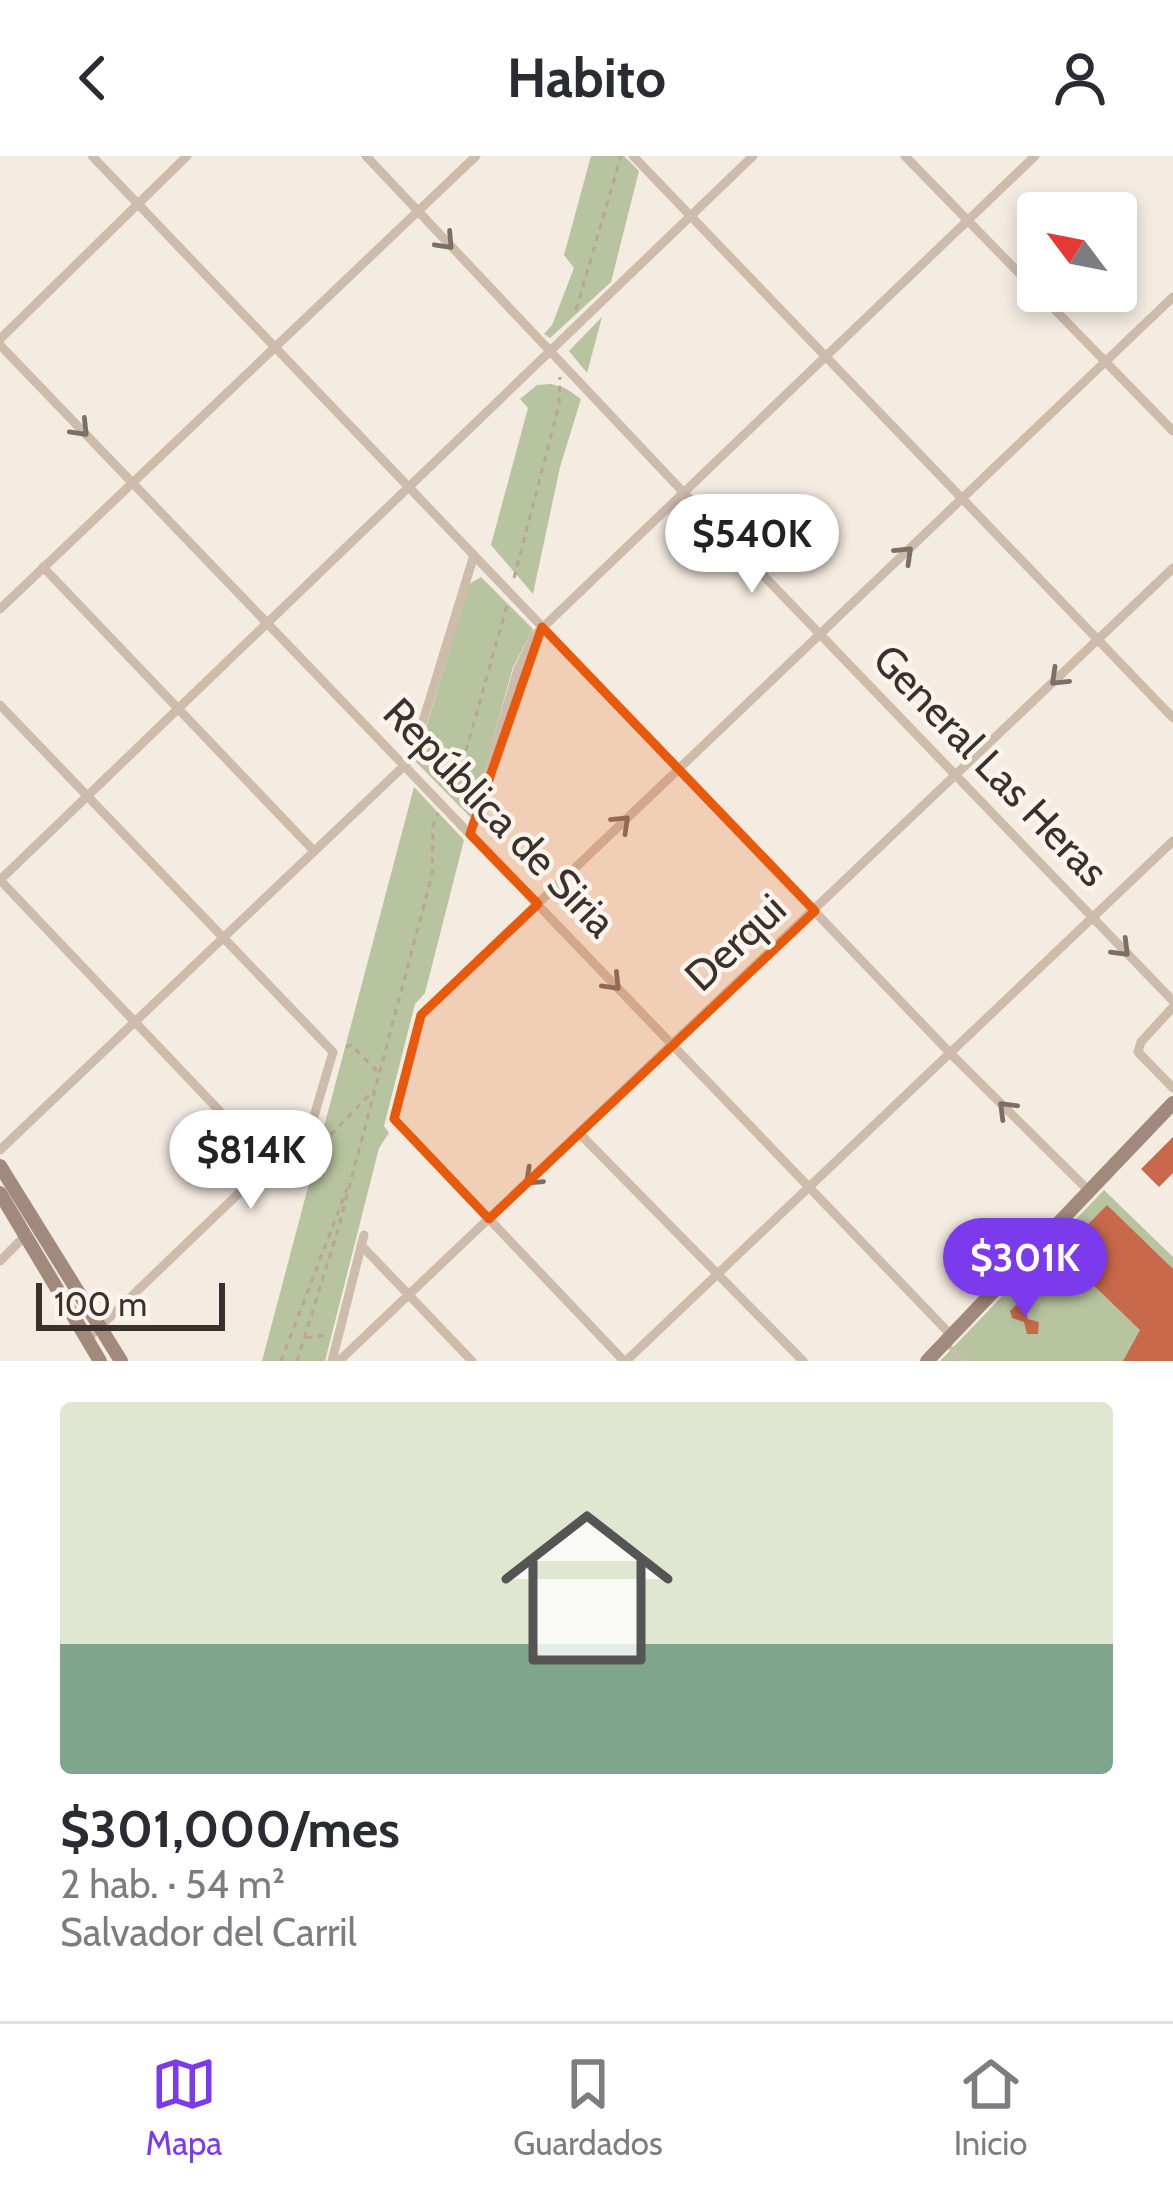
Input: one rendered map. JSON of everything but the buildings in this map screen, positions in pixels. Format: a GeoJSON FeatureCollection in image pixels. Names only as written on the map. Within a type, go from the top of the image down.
{"type":"FeatureCollection","features":[{"type":"Feature","properties":{"kind":"main road"},"geometry":{"type":"LineString","coordinates":[[927,1361],[1173,1103]]}},
{"type":"Feature","properties":{"kind":"main road"},"geometry":{"type":"LineString","coordinates":[[0,1166],[31,1231],[93,1334],[122,1361]]}},
{"type":"Feature","properties":{"kind":"main road"},"geometry":{"type":"LineString","coordinates":[[0,1193],[31,1231]]}},
{"type":"Feature","properties":{"kind":"main road"},"geometry":{"type":"LineString","coordinates":[[93,1334],[100,1361]]}},
{"type":"Feature","properties":{"kind":"street"},"geometry":{"type":"LineString","coordinates":[[92,156],[950,1053],[1089,1191]]}},
{"type":"Feature","properties":{"kind":"street"},"geometry":{"type":"LineString","coordinates":[[0,342],[187,156]]}},
{"type":"Feature","properties":{"kind":"street","name":"General Las Heras"},"geometry":{"type":"LineString","coordinates":[[366,156],[1173,1004]]}},
{"type":"Feature","properties":{"kind":"street"},"geometry":{"type":"LineString","coordinates":[[0,609],[476,156]]}},
{"type":"Feature","properties":{"kind":"street"},"geometry":{"type":"LineString","coordinates":[[633,156],[1173,718]]}},
{"type":"Feature","properties":{"kind":"street"},"geometry":{"type":"LineString","coordinates":[[269,1163],[0,880],[753,156]]}},
{"type":"Feature","properties":{"kind":"street"},"geometry":{"type":"LineString","coordinates":[[905,156],[1173,431]]}},
{"type":"Feature","properties":{"kind":"street"},"geometry":{"type":"LineString","coordinates":[[470,834],[518,669],[542,627],[1035,156]]}},
{"type":"Feature","properties":{"kind":"street"},"geometry":{"type":"LineString","coordinates":[[1173,297],[422,1015],[394,1120],[625,1361],[1173,842]]}},
{"type":"Feature","properties":{"kind":"street","name":"República de Siria"},"geometry":{"type":"LineString","coordinates":[[0,342],[948,1338]]}},
{"type":"Feature","properties":{"kind":"street"},"geometry":{"type":"LineString","coordinates":[[0,1150],[405,765],[413,754],[475,555]]}},
{"type":"Feature","properties":{"kind":"street"},"geometry":{"type":"LineString","coordinates":[[43,567],[314,851]]}},
{"type":"Feature","properties":{"kind":"street","name":"Derqui"},"geometry":{"type":"LineString","coordinates":[[336,1361],[674,1046],[1173,568]]}},
{"type":"Feature","properties":{"kind":"street"},"geometry":{"type":"LineString","coordinates":[[0,705],[333,1052],[312,1123],[93,1334]]}},
{"type":"Feature","properties":{"kind":"street"},"geometry":{"type":"LineString","coordinates":[[1173,1004],[1138,1052],[1173,1088]]}},
{"type":"Feature","properties":{"kind":"street"},"geometry":{"type":"LineString","coordinates":[[580,1134],[803,1361]]}},
{"type":"Feature","properties":{"kind":"street"},"geometry":{"type":"LineString","coordinates":[[0,1261],[31,1231]]}},
{"type":"Feature","properties":{"kind":"street"},"geometry":{"type":"LineString","coordinates":[[336,1361],[363,1240],[472,1361]]}},
{"type":"Feature","properties":{"kind":"lane"},"geometry":{"type":"LineString","coordinates":[[948,1338],[962,1361]]}},
{"type":"Feature","properties":{"kind":"path"},"geometry":{"type":"LineString","coordinates":[[297,1361],[353,1173],[432,874],[435,815],[455,795],[510,592]]}},
{"type":"Feature","properties":{"kind":"path"},"geometry":{"type":"LineString","coordinates":[[389,1036],[422,1015]]}},
{"type":"Feature","properties":{"kind":"path"},"geometry":{"type":"LineString","coordinates":[[333,1052],[351,1045],[380,1073]]}},
{"type":"Feature","properties":{"kind":"path"},"geometry":{"type":"LineString","coordinates":[[312,1123],[322,1143],[375,1089]]}},
{"type":"Feature","properties":{"kind":"path"},"geometry":{"type":"LineString","coordinates":[[281,1361],[353,1173]]}},
{"type":"Feature","properties":{"kind":"path"},"geometry":{"type":"LineString","coordinates":[[304,1338],[340,1333]]}},
{"type":"Feature","properties":{"kind":"highlighted area"},"geometry":{"type":"Polygon","coordinates":[[[542,627],[815,911],[489,1219],[394,1119],[421,1015],[538,904],[470,834],[542,627]]]}},
{"type":"Feature","properties":{"kind":"green space"},"geometry":{"type":"Polygon","coordinates":[[[591,156],[624,156],[639,171],[611,282],[550,338],[544,334],[574,268],[564,255],[591,156]]]}},
{"type":"Feature","properties":{"kind":"green space"},"geometry":{"type":"Polygon","coordinates":[[[602,317],[587,373],[569,351],[602,317]]]}},
{"type":"Feature","properties":{"kind":"green space"},"geometry":{"type":"Polygon","coordinates":[[[551,384],[581,399],[560,467],[533,594],[491,545],[528,408],[520,399],[537,385],[551,384]]]}},
{"type":"Feature","properties":{"kind":"green space"},"geometry":{"type":"Polygon","coordinates":[[[481,577],[533,629],[513,667],[471,818],[416,762],[469,584],[481,577]]]}},
{"type":"Feature","properties":{"kind":"green space"},"geometry":{"type":"Polygon","coordinates":[[[414,787],[464,840],[425,993],[415,1004],[384,1126],[389,1133],[379,1148],[325,1361],[262,1361],[414,787]]]}},
{"type":"Feature","properties":{"kind":"green space"},"geometry":{"type":"Polygon","coordinates":[[[1104,1190],[1173,1257],[1173,1361],[940,1361],[1104,1190]]]}}]}
